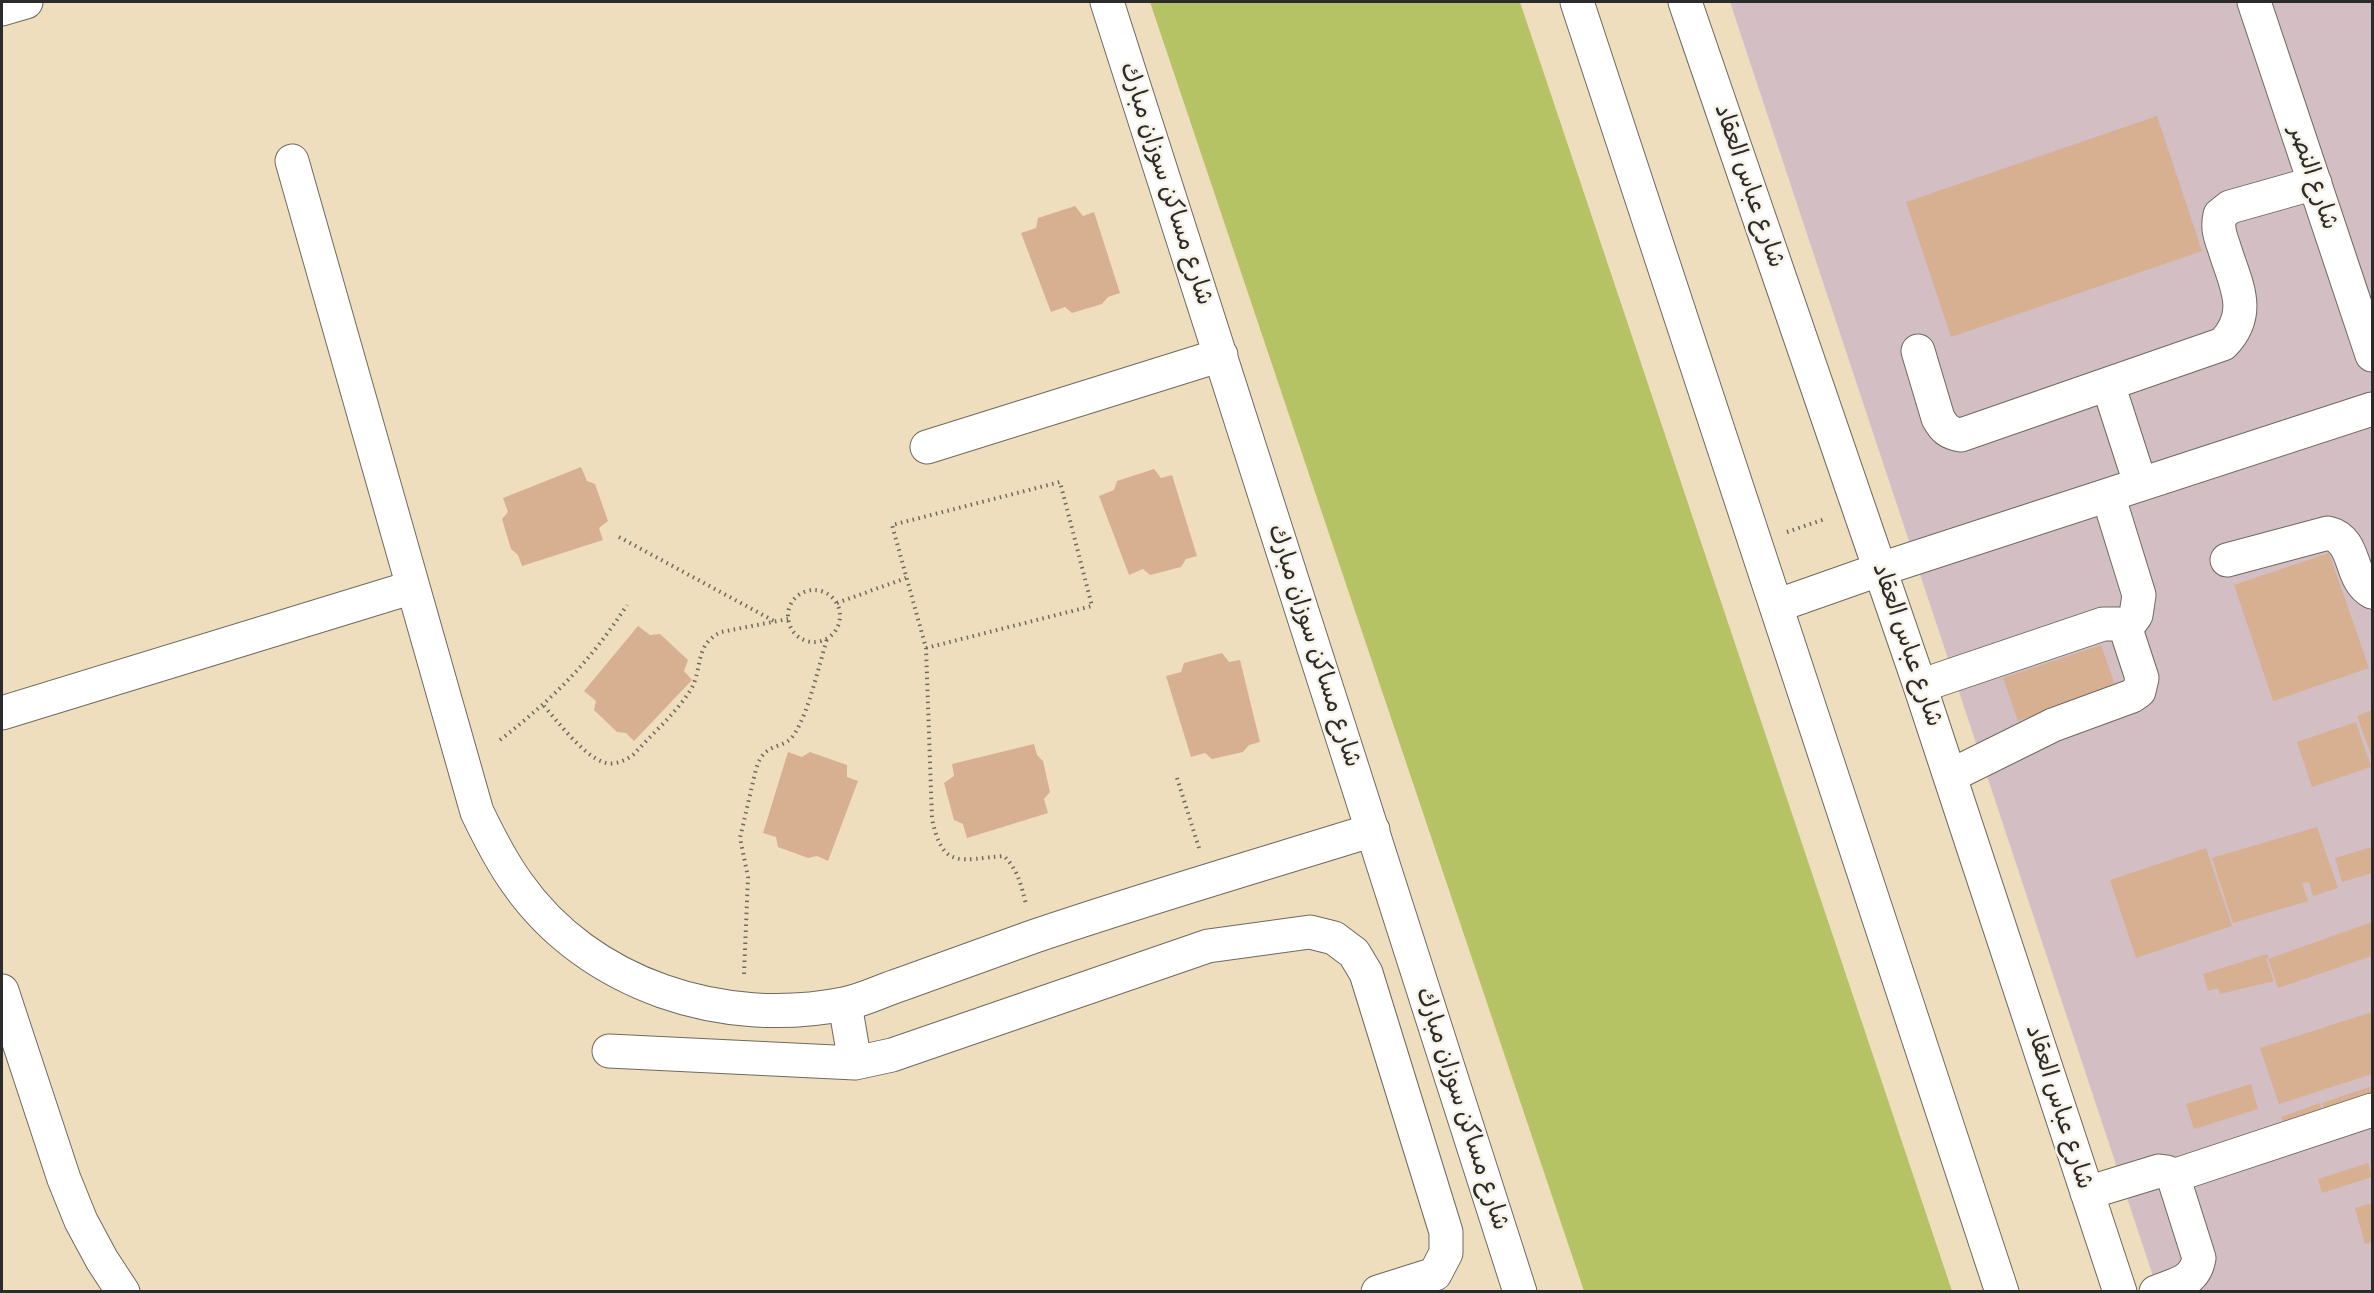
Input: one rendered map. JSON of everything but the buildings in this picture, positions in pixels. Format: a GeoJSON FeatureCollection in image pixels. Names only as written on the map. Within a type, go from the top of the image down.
{"type":"FeatureCollection","features":[{"type":"Feature","properties":{"kind":"street"},"geometry":{"type":"LineString","coordinates":[[2,9],[26,2]]}},
{"type":"Feature","properties":{"kind":"street","name":"شارع مساكن سوزان مبارك"},"geometry":{"type":"LineString","coordinates":[[1107,2],[1520,1292]]}},
{"type":"Feature","properties":{"kind":"street"},"geometry":{"type":"LineString","coordinates":[[1577,2],[2002,1292]]}},
{"type":"Feature","properties":{"kind":"street","name":"شارع عباس العقاد"},"geometry":{"type":"LineString","coordinates":[[1685,2],[1881,569],[2120,1292]]}},
{"type":"Feature","properties":{"kind":"street","name":"شارع النصر"},"geometry":{"type":"LineString","coordinates":[[2254,2],[2373,355]]}},
{"type":"Feature","properties":{"kind":"street"},"geometry":{"type":"LineString","coordinates":[[292,161],[477,812],[495,850],[518,885],[545,916],[576,944],[610,968],[647,986],[687,1000],[742,1011],[846,1004],[1036,936],[1373,830]]}},
{"type":"Feature","properties":{"kind":"street"},"geometry":{"type":"LineString","coordinates":[[1918,351],[1938,418],[1943,427],[1951,433],[1961,435],[2223,344],[2235,330],[2241,312],[2241,300],[2218,230],[2220,215],[2230,207],[2315,183]]}},
{"type":"Feature","properties":{"kind":"street"},"geometry":{"type":"LineString","coordinates":[[927,447],[1221,355]]}},
{"type":"Feature","properties":{"kind":"street"},"geometry":{"type":"LineString","coordinates":[[2108,384],[2140,483]]}},
{"type":"Feature","properties":{"kind":"street"},"geometry":{"type":"LineString","coordinates":[[1776,606],[2140,483],[2373,409]]}},
{"type":"Feature","properties":{"kind":"street"},"geometry":{"type":"LineString","coordinates":[[2108,495],[2139,595],[2136,615],[2126,629]]}},
{"type":"Feature","properties":{"kind":"street"},"geometry":{"type":"LineString","coordinates":[[2227,560],[2328,533],[2337,535],[2344,541],[2363,584],[2373,592]]}},
{"type":"Feature","properties":{"kind":"street"},"geometry":{"type":"LineString","coordinates":[[2,713],[413,587]]}},
{"type":"Feature","properties":{"kind":"street"},"geometry":{"type":"LineString","coordinates":[[1920,686],[2103,624],[2119,624],[2126,629],[2142,678],[2139,691],[2132,696],[2053,725],[1950,776]]}},
{"type":"Feature","properties":{"kind":"street"},"geometry":{"type":"LineString","coordinates":[[609,1052],[855,1063],[892,1055],[1208,946],[1310,933],[1334,938],[1354,952],[1366,973],[1446,1232],[1446,1253],[1435,1274],[1378,1292]]}},
{"type":"Feature","properties":{"kind":"street"},"geometry":{"type":"LineString","coordinates":[[2,991],[72,1200],[102,1260],[123,1292]]}},
{"type":"Feature","properties":{"kind":"street"},"geometry":{"type":"LineString","coordinates":[[846,1004],[855,1063]]}},
{"type":"Feature","properties":{"kind":"street"},"geometry":{"type":"LineString","coordinates":[[2173,1176],[2373,1110]]}},
{"type":"Feature","properties":{"kind":"street"},"geometry":{"type":"LineString","coordinates":[[2087,1193],[2159,1171],[2173,1176],[2199,1258],[2198,1268],[2186,1281],[2156,1292]]}},
{"type":"Feature","properties":{"kind":"path"},"geometry":{"type":"LineString","coordinates":[[926,648],[1092,606],[1060,482],[892,525],[926,648],[932,819],[936,836],[941,848],[951,857],[963,861],[1004,856],[1013,865],[1018,877],[1036,936]]}},
{"type":"Feature","properties":{"kind":"path"},"geometry":{"type":"LineString","coordinates":[[1755,543],[1860,507]]}},
{"type":"Feature","properties":{"kind":"path"},"geometry":{"type":"LineString","coordinates":[[619,537],[775,622]]}},
{"type":"Feature","properties":{"kind":"path"},"geometry":{"type":"LineString","coordinates":[[837,603],[906,578]]}},
{"type":"Feature","properties":{"kind":"path"},"geometry":{"type":"LineString","coordinates":[[807,590],[824,591],[837,603],[840,611],[839,625],[827,639],[808,642],[793,633],[788,620],[788,608],[792,600],[807,590]]}},
{"type":"Feature","properties":{"kind":"path"},"geometry":{"type":"LineString","coordinates":[[500,740],[544,706],[575,675],[603,641],[627,605]]}},
{"type":"Feature","properties":{"kind":"path"},"geometry":{"type":"LineString","coordinates":[[544,706],[582,747],[602,762],[625,761],[634,754],[690,691],[697,675],[702,649],[714,636],[721,632],[788,620]]}},
{"type":"Feature","properties":{"kind":"path"},"geometry":{"type":"LineString","coordinates":[[742,1011],[748,877],[740,838],[748,800],[759,759],[766,750],[785,743],[794,736],[827,639]]}},
{"type":"Feature","properties":{"kind":"path"},"geometry":{"type":"LineString","coordinates":[[1177,778],[1210,880]]}},
{"type":"Feature","properties":{"kind":"shaded area"},"geometry":{"type":"Polygon","coordinates":[[[1730,2],[2372,2],[2372,1291],[2158,1291],[1730,2]]]}},
{"type":"Feature","properties":{"kind":"green space"},"geometry":{"type":"Polygon","coordinates":[[[1150,2],[1520,2],[1952,1291],[1584,1291],[1150,2]]]}}]}
